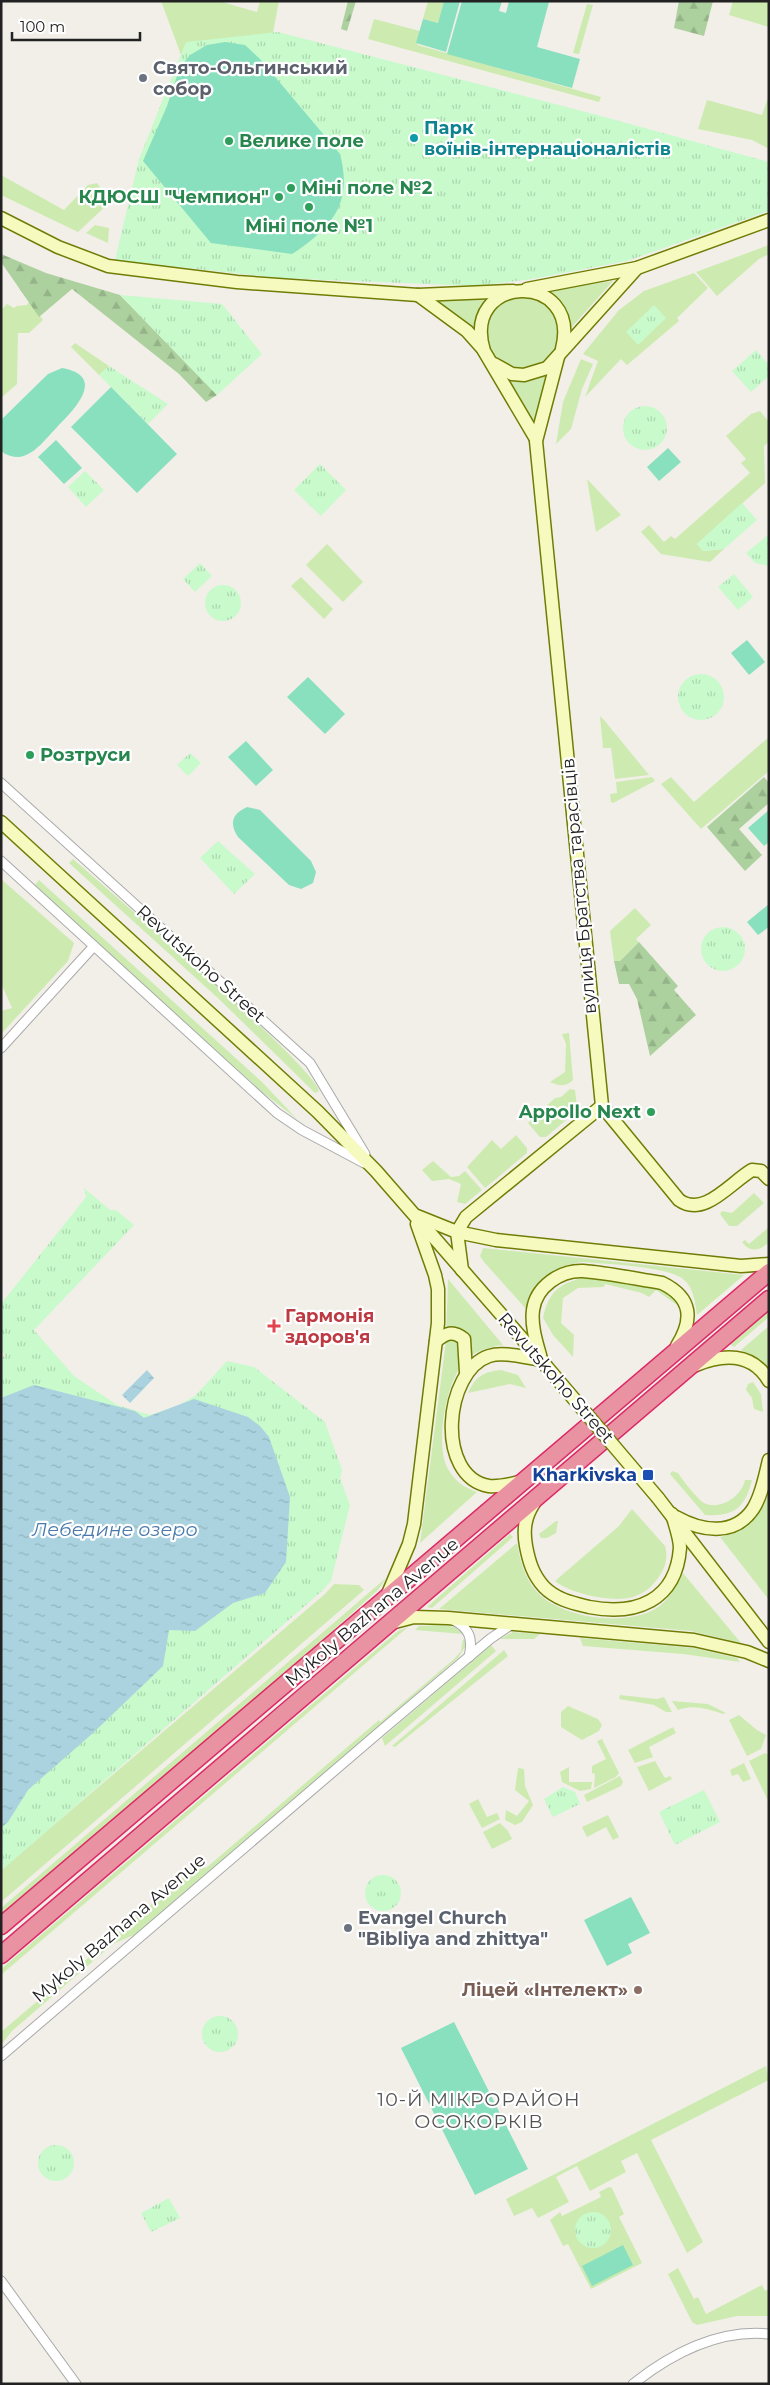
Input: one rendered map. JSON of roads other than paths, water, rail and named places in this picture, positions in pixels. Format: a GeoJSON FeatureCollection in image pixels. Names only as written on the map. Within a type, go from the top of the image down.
{"type":"FeatureCollection","features":[{"type":"Feature","properties":{"kind":"highway","name":"Mykoly Bazhana Avenue"},"geometry":{"type":"LineString","coordinates":[[1,1926],[769,1272]]}},
{"type":"Feature","properties":{"kind":"highway","name":"Mykoly Bazhana Avenue"},"geometry":{"type":"LineString","coordinates":[[1,1955],[769,1300]]}},
{"type":"Feature","properties":{"kind":"street"},"geometry":{"type":"LineString","coordinates":[[1,218],[58,247],[108,266],[237,282],[418,295],[518,290],[637,268],[769,220]]}},
{"type":"Feature","properties":{"kind":"street"},"geometry":{"type":"LineString","coordinates":[[418,295],[467,331],[488,356],[506,371],[524,375],[547,368],[637,268]]}},
{"type":"Feature","properties":{"kind":"street"},"geometry":{"type":"LineString","coordinates":[[488,356],[481,340],[483,318],[497,300],[518,290],[539,294],[556,307],[565,327],[560,353]]}},
{"type":"Feature","properties":{"kind":"street","name":"вулиця Братства тарасівців"},"geometry":{"type":"LineString","coordinates":[[560,353],[536,439],[602,1106]]}},
{"type":"Feature","properties":{"kind":"street","name":"вулиця Братства тарасівців"},"geometry":{"type":"LineString","coordinates":[[488,356],[536,439]]}},
{"type":"Feature","properties":{"kind":"street","name":"Revutskoho Street"},"geometry":{"type":"LineString","coordinates":[[1,783],[310,1063],[372,1168]]}},
{"type":"Feature","properties":{"kind":"street","name":"Revutskoho Street"},"geometry":{"type":"LineString","coordinates":[[1,822],[318,1112],[372,1168],[544,1363],[672,1514],[769,1642]]}},
{"type":"Feature","properties":{"kind":"street","name":"Revutskoho Street"},"geometry":{"type":"LineString","coordinates":[[1,861],[277,1113],[302,1130],[372,1168]]}},
{"type":"Feature","properties":{"kind":"street"},"geometry":{"type":"LineString","coordinates":[[1,1048],[94,946]]}},
{"type":"Feature","properties":{"kind":"street"},"geometry":{"type":"LineString","coordinates":[[462,1270],[457,1232],[473,1211],[602,1106],[679,1200],[686,1205],[700,1206],[752,1170],[761,1171],[769,1179]]}},
{"type":"Feature","properties":{"kind":"street"},"geometry":{"type":"LineString","coordinates":[[413,1214],[457,1232],[496,1240],[741,1266],[769,1264]]}},
{"type":"Feature","properties":{"kind":"street"},"geometry":{"type":"LineString","coordinates":[[387,1597],[414,1524],[436,1342],[438,1289],[428,1251],[413,1214]]}},
{"type":"Feature","properties":{"kind":"street"},"geometry":{"type":"LineString","coordinates":[[544,1363],[534,1335],[533,1310],[537,1299],[552,1281],[561,1275],[582,1271],[662,1283],[673,1288],[685,1304],[688,1316],[685,1333],[674,1352]]}},
{"type":"Feature","properties":{"kind":"street"},"geometry":{"type":"LineString","coordinates":[[436,1342],[446,1333],[457,1334],[464,1339],[466,1372]]}},
{"type":"Feature","properties":{"kind":"street"},"geometry":{"type":"LineString","coordinates":[[525,1480],[505,1485],[484,1484],[473,1478],[458,1460],[452,1448],[451,1435],[455,1400],[466,1372],[476,1362],[490,1356],[502,1355],[544,1363]]}},
{"type":"Feature","properties":{"kind":"street"},"geometry":{"type":"LineString","coordinates":[[687,1369],[710,1360],[731,1356],[761,1371],[769,1381]]}},
{"type":"Feature","properties":{"kind":"street"},"geometry":{"type":"LineString","coordinates":[[672,1514],[700,1529],[713,1530],[736,1524],[752,1510],[758,1500],[769,1460]]}},
{"type":"Feature","properties":{"kind":"street"},"geometry":{"type":"LineString","coordinates":[[538,1497],[528,1511],[525,1520],[524,1537],[532,1569],[544,1587],[559,1598],[594,1608],[623,1609],[640,1606],[650,1602],[667,1586],[676,1568],[680,1546],[672,1514]]}},
{"type":"Feature","properties":{"kind":"street"},"geometry":{"type":"LineString","coordinates":[[389,1623],[414,1617],[448,1618],[694,1640],[747,1652],[769,1661]]}},
{"type":"Feature","properties":{"kind":"street"},"geometry":{"type":"LineString","coordinates":[[448,1618],[463,1625],[470,1637],[469,1657]]}},
{"type":"Feature","properties":{"kind":"street","name":"Mykoly Bazhana Avenue"},"geometry":{"type":"LineString","coordinates":[[1,2056],[469,1657],[512,1624]]}},
{"type":"Feature","properties":{"kind":"street"},"geometry":{"type":"LineString","coordinates":[[1,2281],[76,2384]]}},
{"type":"Feature","properties":{"kind":"street"},"geometry":{"type":"LineString","coordinates":[[633,2384],[662,2363],[700,2345],[739,2335],[769,2334]]}},
{"type":"Feature","properties":{"kind":"water"},"geometry":{"type":"Polygon","coordinates":[[[147,1370],[154,1378],[130,1403],[122,1395],[147,1370]]]}},
{"type":"Feature","properties":{"kind":"water","name":"Лебедине озеро"},"geometry":{"type":"Polygon","coordinates":[[[34,1385],[135,1411],[144,1418],[194,1399],[248,1417],[260,1426],[269,1437],[290,1497],[286,1562],[265,1593],[233,1603],[195,1631],[169,1630],[163,1666],[93,1733],[28,1790],[8,1822],[1,1828],[1,1398],[34,1385]]]}},
{"type":"Feature","properties":{"kind":"place","name":"Свято-Ольгинський собор"},"geometry":{"type":"Point","coordinates":[143,78]}},
{"type":"Feature","properties":{"kind":"place","name":"Парк воїнів-інтернаціоналістів"},"geometry":{"type":"Point","coordinates":[414,138]}},
{"type":"Feature","properties":{"kind":"place","name":"Велике поле"},"geometry":{"type":"Point","coordinates":[229,141]}},
{"type":"Feature","properties":{"kind":"place","name":"Міні поле №2"},"geometry":{"type":"Point","coordinates":[291,188]}},
{"type":"Feature","properties":{"kind":"place","name":"КДЮСШ \"Чемпион\""},"geometry":{"type":"Point","coordinates":[279,197]}},
{"type":"Feature","properties":{"kind":"place","name":"Міні поле №1"},"geometry":{"type":"Point","coordinates":[309,207]}},
{"type":"Feature","properties":{"kind":"place","name":"Розтруси"},"geometry":{"type":"Point","coordinates":[30,755]}},
{"type":"Feature","properties":{"kind":"place","name":"Appollo Next"},"geometry":{"type":"Point","coordinates":[651,1112]}},
{"type":"Feature","properties":{"kind":"place","name":"Гармонія здоров'я"},"geometry":{"type":"Point","coordinates":[274,1326]}},
{"type":"Feature","properties":{"kind":"place","name":"Kharkivska"},"geometry":{"type":"Point","coordinates":[648,1475]}},
{"type":"Feature","properties":{"kind":"place","name":"Evangel Church \"Bibliya and zhittya\""},"geometry":{"type":"Point","coordinates":[348,1928]}},
{"type":"Feature","properties":{"kind":"place","name":"Ліцей «Інтелект»"},"geometry":{"type":"Point","coordinates":[638,1990]}},
{"type":"Feature","properties":{"kind":"district","name":"10-Й МІКРОРАЙОН ОСОКОРКІВ"},"geometry":{"type":"Point","coordinates":[479,2110]}}]}
